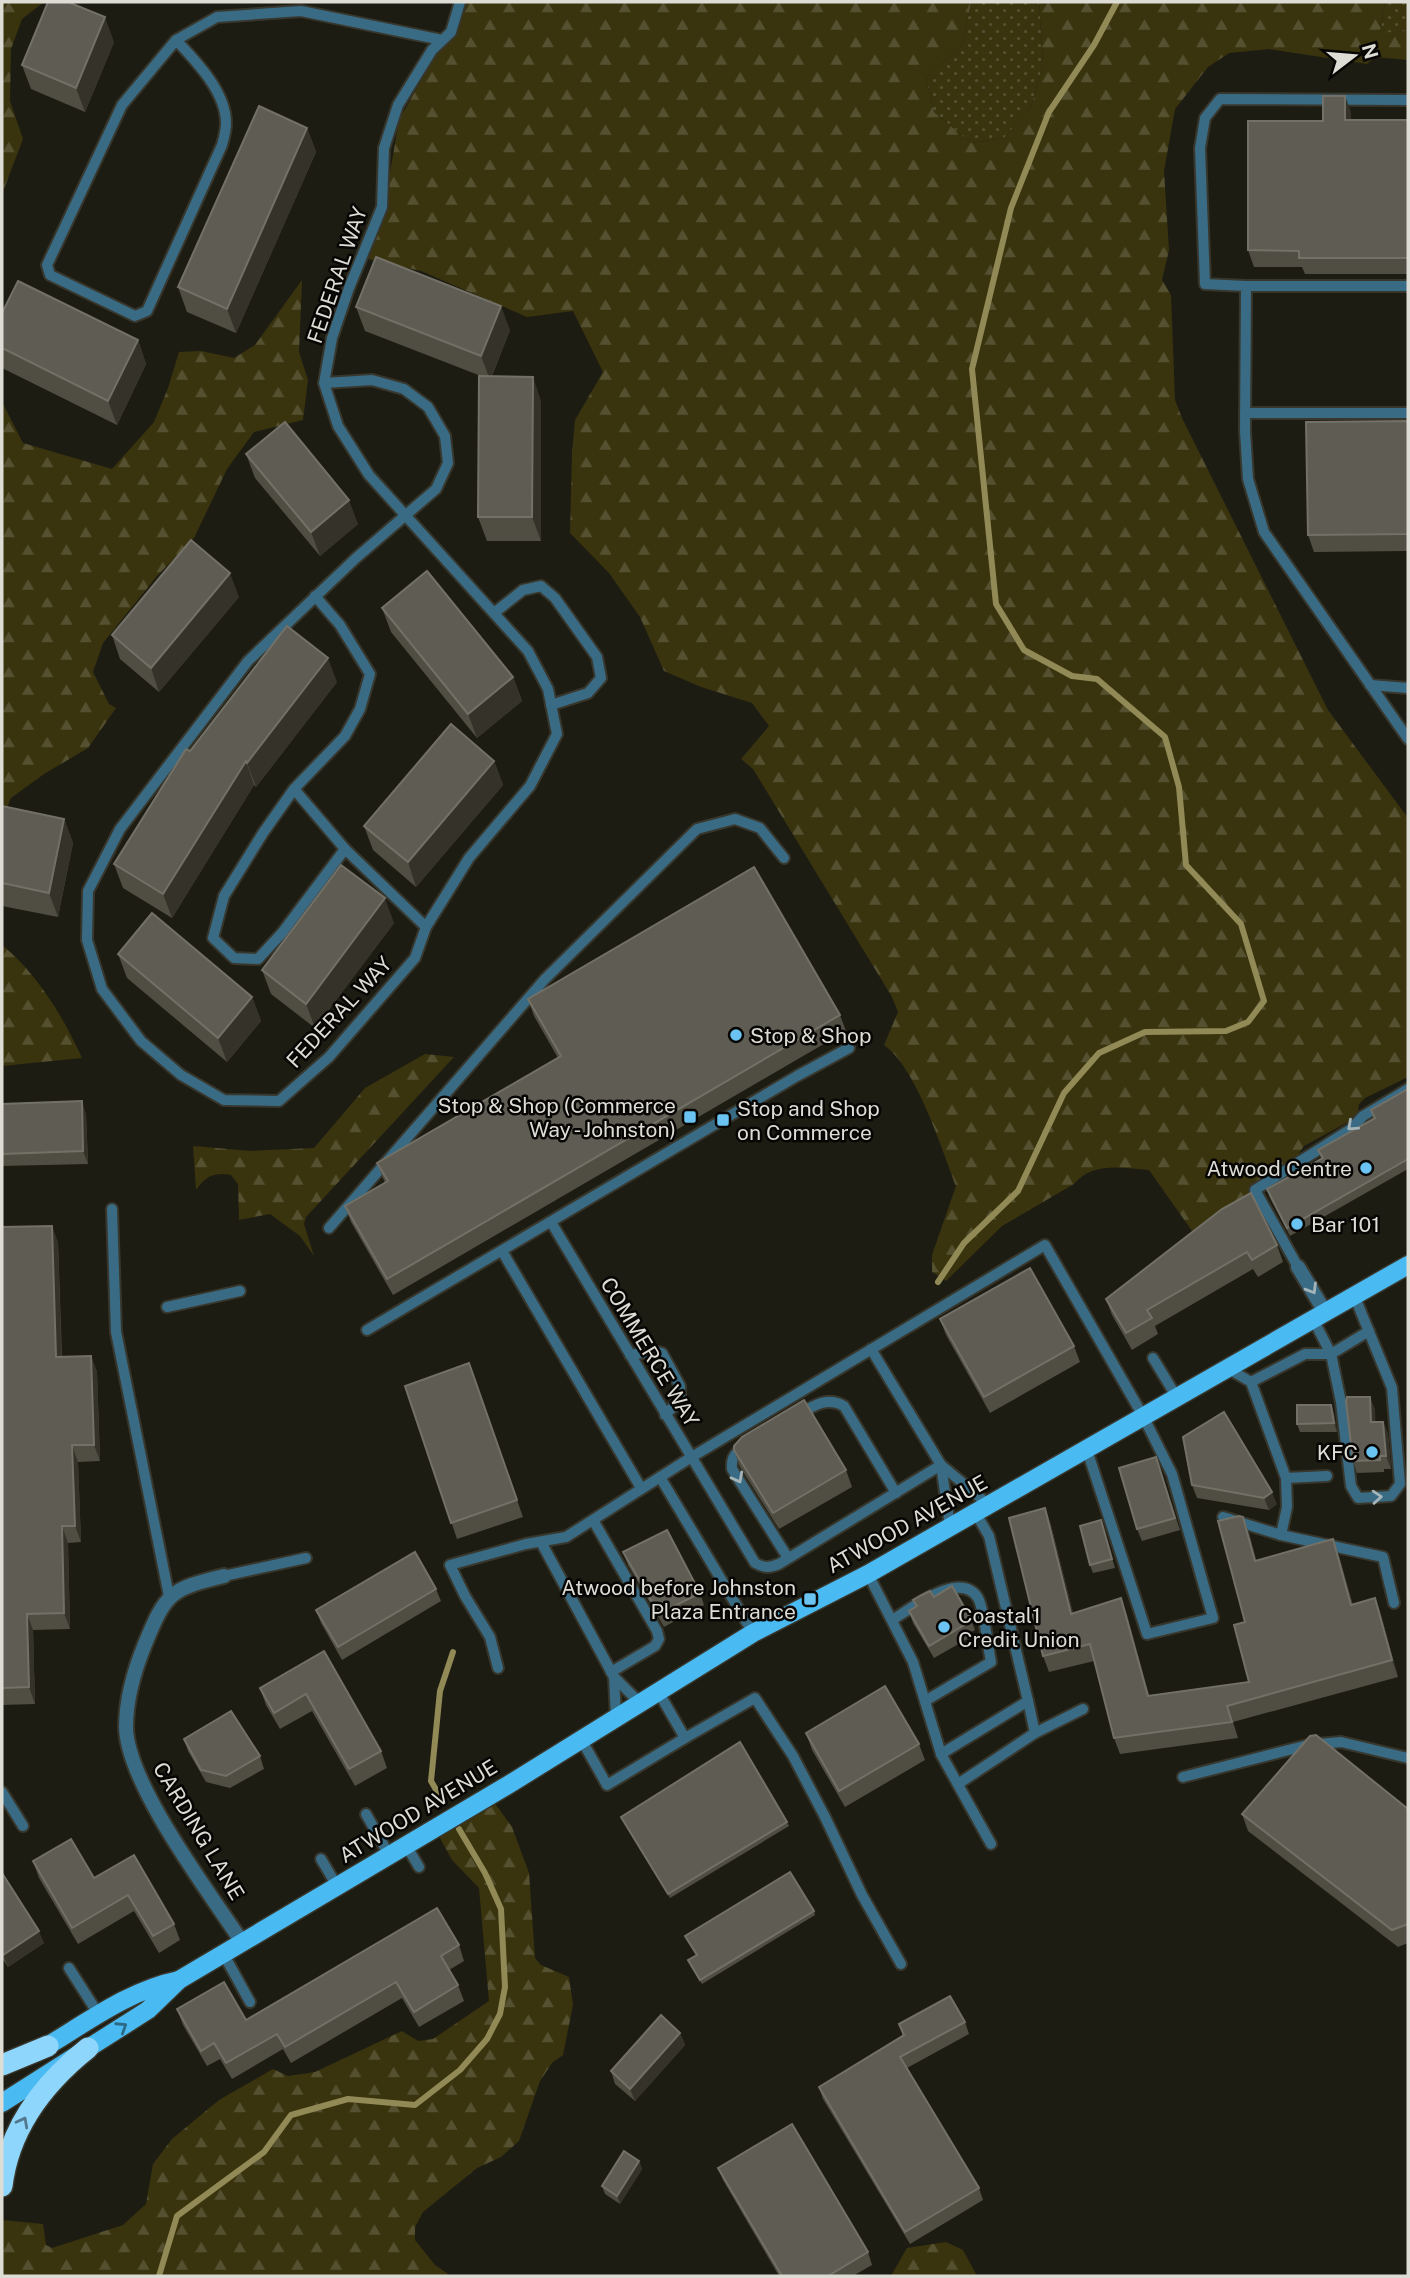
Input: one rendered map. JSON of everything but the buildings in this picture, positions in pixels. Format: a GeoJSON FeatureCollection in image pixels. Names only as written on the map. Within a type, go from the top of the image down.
{"type":"FeatureCollection","features":[{"type":"Feature","properties":{"kind":"highway"},"geometry":{"type":"LineString","coordinates":[[2,2065],[48,2046]]}},
{"type":"Feature","properties":{"kind":"highway"},"geometry":{"type":"LineString","coordinates":[[2,2186],[10,2151],[27,2114],[54,2078],[88,2048]]}},
{"type":"Feature","properties":{"kind":"main road","name":"ATWOOD AVENUE"},"geometry":{"type":"LineString","coordinates":[[2,2103],[158,2003],[179,1980],[659,1693],[753,1633],[868,1574],[1408,1265]]}},
{"type":"Feature","properties":{"kind":"main road","name":"ATWOOD AVENUE"},"geometry":{"type":"LineString","coordinates":[[2,2074],[150,1987],[179,1980]]}},
{"type":"Feature","properties":{"kind":"street"},"geometry":{"type":"LineString","coordinates":[[1298,1267],[1319,1315]]}},
{"type":"Feature","properties":{"kind":"street"},"geometry":{"type":"LineString","coordinates":[[169,1596],[191,1584],[224,1576]]}},
{"type":"Feature","properties":{"kind":"street","name":"CARDING LANE"},"geometry":{"type":"LineString","coordinates":[[169,1596],[157,1615],[129,1689],[127,1758],[242,1942]]}},
{"type":"Feature","properties":{"kind":"lane","name":"FEDERAL WAY"},"geometry":{"type":"LineString","coordinates":[[406,515],[315,596],[248,661],[120,830],[88,891],[87,940],[102,989],[141,1041],[181,1075],[224,1100],[279,1101],[329,1057],[415,958],[426,927],[469,858],[530,786],[557,734],[548,689],[528,651],[406,515],[369,475],[338,426],[324,383],[332,338],[382,207],[383,148],[398,105],[432,50],[452,32],[460,2]]}},
{"type":"Feature","properties":{"kind":"lane"},"geometry":{"type":"LineString","coordinates":[[176,40],[202,68],[215,87],[226,122],[222,145],[147,311],[135,316],[50,275],[47,265],[122,105],[176,40],[217,17],[301,11],[442,40]]}},
{"type":"Feature","properties":{"kind":"lane"},"geometry":{"type":"LineString","coordinates":[[1408,100],[1220,99],[1205,118],[1200,148],[1205,284],[1408,286]]}},
{"type":"Feature","properties":{"kind":"lane"},"geometry":{"type":"LineString","coordinates":[[1246,286],[1245,413],[1248,479],[1264,532],[1408,738]]}},
{"type":"Feature","properties":{"kind":"lane"},"geometry":{"type":"LineString","coordinates":[[324,383],[372,380],[404,389],[428,407],[445,436],[448,463],[436,489],[406,515]]}},
{"type":"Feature","properties":{"kind":"lane"},"geometry":{"type":"LineString","coordinates":[[1245,413],[1408,413]]}},
{"type":"Feature","properties":{"kind":"lane"},"geometry":{"type":"LineString","coordinates":[[494,613],[523,590],[541,586],[555,598],[597,657],[601,678],[588,693],[551,705]]}},
{"type":"Feature","properties":{"kind":"lane"},"geometry":{"type":"LineString","coordinates":[[315,596],[340,625],[370,674],[360,709],[345,736],[294,789],[224,896],[213,938],[234,958],[258,959],[282,933],[345,849]]}},
{"type":"Feature","properties":{"kind":"lane"},"geometry":{"type":"LineString","coordinates":[[1370,685],[1408,688]]}},
{"type":"Feature","properties":{"kind":"lane"},"geometry":{"type":"LineString","coordinates":[[294,789],[345,849],[426,927]]}},
{"type":"Feature","properties":{"kind":"lane"},"geometry":{"type":"LineString","coordinates":[[329,1228],[545,979],[697,829],[734,819],[760,828],[784,858]]}},
{"type":"Feature","properties":{"kind":"lane"},"geometry":{"type":"LineString","coordinates":[[367,1330],[849,1048]]}},
{"type":"Feature","properties":{"kind":"lane"},"geometry":{"type":"LineString","coordinates":[[1298,1267],[1255,1190],[1351,1129],[1363,1116],[1408,1088]]}},
{"type":"Feature","properties":{"kind":"lane"},"geometry":{"type":"LineString","coordinates":[[112,1209],[116,1332],[169,1596]]}},
{"type":"Feature","properties":{"kind":"lane","name":"COMMERCE WAY"},"geometry":{"type":"LineString","coordinates":[[498,1668],[489,1637],[465,1597],[450,1564],[566,1537],[690,1458],[551,1222]]}},
{"type":"Feature","properties":{"kind":"lane"},"geometry":{"type":"LineString","coordinates":[[942,1465],[788,1558],[771,1567],[763,1567],[755,1563],[690,1458],[1045,1245],[1143,1416],[1172,1474],[1213,1618],[1147,1634],[1086,1447]]}},
{"type":"Feature","properties":{"kind":"lane"},"geometry":{"type":"LineString","coordinates":[[502,1251],[641,1488]]}},
{"type":"Feature","properties":{"kind":"lane"},"geometry":{"type":"LineString","coordinates":[[167,1307],[240,1292]]}},
{"type":"Feature","properties":{"kind":"lane"},"geometry":{"type":"LineString","coordinates":[[1319,1315],[1341,1402],[1351,1486],[1358,1498],[1391,1496],[1400,1484],[1392,1388],[1354,1295]]}},
{"type":"Feature","properties":{"kind":"lane"},"geometry":{"type":"LineString","coordinates":[[1251,1382],[1305,1354],[1331,1354],[1369,1331]]}},
{"type":"Feature","properties":{"kind":"lane"},"geometry":{"type":"LineString","coordinates":[[871,1349],[942,1465],[982,1508],[1035,1733]]}},
{"type":"Feature","properties":{"kind":"lane"},"geometry":{"type":"LineString","coordinates":[[630,1355],[654,1350],[662,1353],[680,1387],[680,1400],[665,1415]]}},
{"type":"Feature","properties":{"kind":"lane"},"geometry":{"type":"LineString","coordinates":[[1153,1358],[1176,1396]]}},
{"type":"Feature","properties":{"kind":"lane"},"geometry":{"type":"LineString","coordinates":[[1227,1368],[1251,1382],[1286,1478],[1287,1507],[1281,1535]]}},
{"type":"Feature","properties":{"kind":"lane"},"geometry":{"type":"LineString","coordinates":[[789,1420],[825,1401],[836,1401],[845,1406],[896,1493]]}},
{"type":"Feature","properties":{"kind":"lane"},"geometry":{"type":"LineString","coordinates":[[755,1440],[736,1452],[732,1469],[788,1558]]}},
{"type":"Feature","properties":{"kind":"lane"},"geometry":{"type":"LineString","coordinates":[[942,1465],[950,1526]]}},
{"type":"Feature","properties":{"kind":"lane"},"geometry":{"type":"LineString","coordinates":[[1286,1478],[1327,1476]]}},
{"type":"Feature","properties":{"kind":"lane"},"geometry":{"type":"LineString","coordinates":[[660,1477],[753,1633]]}},
{"type":"Feature","properties":{"kind":"lane"},"geometry":{"type":"LineString","coordinates":[[1223,1517],[1281,1535],[1383,1557],[1394,1603]]}},
{"type":"Feature","properties":{"kind":"lane"},"geometry":{"type":"LineString","coordinates":[[593,1520],[657,1631],[659,1639],[655,1646],[612,1674]]}},
{"type":"Feature","properties":{"kind":"lane"},"geometry":{"type":"LineString","coordinates":[[541,1542],[612,1674],[640,1703]]}},
{"type":"Feature","properties":{"kind":"lane"},"geometry":{"type":"LineString","coordinates":[[224,1576],[306,1558]]}},
{"type":"Feature","properties":{"kind":"lane"},"geometry":{"type":"LineString","coordinates":[[868,1574],[913,1662],[941,1754],[991,1844]]}},
{"type":"Feature","properties":{"kind":"lane"},"geometry":{"type":"LineString","coordinates":[[892,1620],[946,1589],[957,1587],[970,1590],[979,1599],[991,1662],[925,1701]]}},
{"type":"Feature","properties":{"kind":"lane"},"geometry":{"type":"LineString","coordinates":[[612,1674],[617,1717]]}},
{"type":"Feature","properties":{"kind":"lane"},"geometry":{"type":"LineString","coordinates":[[659,1693],[685,1738]]}},
{"type":"Feature","properties":{"kind":"lane"},"geometry":{"type":"LineString","coordinates":[[581,1739],[607,1785],[755,1698],[793,1756],[862,1895],[901,1964]]}},
{"type":"Feature","properties":{"kind":"lane"},"geometry":{"type":"LineString","coordinates":[[941,1754],[1028,1701]]}},
{"type":"Feature","properties":{"kind":"lane"},"geometry":{"type":"LineString","coordinates":[[958,1784],[1035,1733],[1083,1709]]}},
{"type":"Feature","properties":{"kind":"lane"},"geometry":{"type":"LineString","coordinates":[[1183,1777],[1308,1745],[1341,1742],[1408,1758]]}},
{"type":"Feature","properties":{"kind":"lane"},"geometry":{"type":"LineString","coordinates":[[2,1792],[23,1826]]}},
{"type":"Feature","properties":{"kind":"lane"},"geometry":{"type":"LineString","coordinates":[[366,1814],[389,1855]]}},
{"type":"Feature","properties":{"kind":"lane"},"geometry":{"type":"LineString","coordinates":[[406,1845],[419,1867]]}},
{"type":"Feature","properties":{"kind":"lane"},"geometry":{"type":"LineString","coordinates":[[321,1858],[337,1886]]}},
{"type":"Feature","properties":{"kind":"lane"},"geometry":{"type":"LineString","coordinates":[[223,1953],[250,2002]]}},
{"type":"Feature","properties":{"kind":"lane"},"geometry":{"type":"LineString","coordinates":[[69,1968],[99,2015]]}},
{"type":"Feature","properties":{"kind":"green space"},"geometry":{"type":"Polygon","coordinates":[[[2,2],[44,2],[22,19],[11,49],[10,101],[23,139],[2,194],[2,2]]]}},
{"type":"Feature","properties":{"kind":"green space"},"geometry":{"type":"Polygon","coordinates":[[[465,2],[971,2],[963,43],[926,78],[934,112],[971,143],[1004,138],[1031,107],[1043,64],[1039,2],[1385,2],[1380,33],[1408,31],[1408,60],[1375,57],[1367,64],[1269,49],[1229,53],[1208,67],[1175,109],[1164,171],[1169,250],[1162,280],[1171,295],[1175,400],[1328,710],[1408,818],[1408,1077],[1365,1098],[1359,1104],[1357,1117],[1304,1146],[1291,1165],[1256,1187],[1231,1213],[1197,1238],[1149,1170],[1119,1167],[1099,1169],[1002,1226],[946,1281],[932,1272],[932,1255],[956,1186],[917,1090],[896,1056],[884,1045],[898,1012],[892,997],[753,769],[741,759],[769,726],[752,703],[701,687],[664,671],[640,617],[609,573],[570,533],[575,420],[603,372],[573,311],[527,317],[421,271],[368,259],[381,226],[399,120],[465,2]]]}},
{"type":"Feature","properties":{"kind":"green space"},"geometry":{"type":"Polygon","coordinates":[[[971,2],[1039,2],[1043,64],[1031,107],[1004,138],[971,143],[934,112],[926,78],[963,43],[971,2]]]}},
{"type":"Feature","properties":{"kind":"green space"},"geometry":{"type":"Polygon","coordinates":[[[1385,2],[1408,2],[1408,31],[1380,34],[1385,2]]]}},
{"type":"Feature","properties":{"kind":"green space"},"geometry":{"type":"Polygon","coordinates":[[[302,280],[299,352],[308,380],[303,420],[254,432],[227,469],[194,538],[157,576],[103,643],[93,672],[109,704],[116,708],[88,748],[44,774],[11,798],[2,819],[2,402],[23,443],[112,469],[154,422],[179,352],[201,351],[234,358],[255,345],[302,280]]]}},
{"type":"Feature","properties":{"kind":"green space"},"geometry":{"type":"Polygon","coordinates":[[[2,945],[38,982],[67,1027],[82,1058],[2,1066],[2,945]]]}},
{"type":"Feature","properties":{"kind":"green space"},"geometry":{"type":"Polygon","coordinates":[[[425,1054],[454,1057],[306,1217],[304,1224],[314,1256],[300,1236],[270,1214],[239,1220],[238,1184],[231,1175],[211,1176],[196,1190],[193,1146],[251,1151],[314,1148],[365,1088],[425,1054]]]}},
{"type":"Feature","properties":{"kind":"green space"},"geometry":{"type":"Polygon","coordinates":[[[488,1794],[512,1827],[529,1873],[535,1958],[541,1965],[569,1977],[573,2005],[563,2055],[552,2063],[540,2081],[519,2141],[501,2157],[477,2168],[423,2212],[415,2227],[415,2240],[435,2265],[451,2276],[3,2276],[2,2220],[43,2224],[46,2245],[52,2248],[123,2225],[146,2204],[153,2164],[172,2139],[219,2100],[273,2069],[288,2076],[315,2072],[402,2031],[418,2041],[433,2039],[489,2001],[479,1888],[452,1860],[435,1829],[488,1794]]]}},
{"type":"Feature","properties":{"kind":"green space"},"geometry":{"type":"Polygon","coordinates":[[[946,2242],[963,2250],[977,2276],[891,2276],[907,2248],[946,2242]]]}},
{"type":"Feature","properties":{"kind":"waterway"},"geometry":{"type":"LineString","coordinates":[[938,1282],[964,1243],[1018,1191],[1064,1093],[1099,1053],[1145,1032],[1226,1031],[1248,1022],[1264,1001],[1241,924],[1186,865],[1179,787],[1165,737],[1097,679],[1072,676],[1024,650],[996,604],[972,369],[1011,208],[1049,112],[1094,45],[1117,2]]}},
{"type":"Feature","properties":{"kind":"waterway"},"geometry":{"type":"LineString","coordinates":[[442,1800],[431,1781],[440,1691],[453,1652]]}},
{"type":"Feature","properties":{"kind":"waterway"},"geometry":{"type":"LineString","coordinates":[[159,2276],[177,2216],[264,2152],[291,2115],[348,2099],[415,2105],[460,2070],[487,2039],[500,2014],[505,1987],[501,1909],[485,1873],[459,1829]]}},
{"type":"Feature","properties":{"kind":"place","name":"Stop & Shop"},"geometry":{"type":"Point","coordinates":[736,1035]}},
{"type":"Feature","properties":{"kind":"place","name":"Stop & Shop (Commerce Way - Johnston)"},"geometry":{"type":"Point","coordinates":[690,1117]}},
{"type":"Feature","properties":{"kind":"place","name":"Stop and Shop on Commerce"},"geometry":{"type":"Point","coordinates":[723,1120]}},
{"type":"Feature","properties":{"kind":"place","name":"Atwood Centre"},"geometry":{"type":"Point","coordinates":[1366,1168]}},
{"type":"Feature","properties":{"kind":"place","name":"Bar 101"},"geometry":{"type":"Point","coordinates":[1297,1224]}},
{"type":"Feature","properties":{"kind":"place","name":"KFC"},"geometry":{"type":"Point","coordinates":[1372,1452]}},
{"type":"Feature","properties":{"kind":"place","name":"Atwood before Johnston Plaza Entrance"},"geometry":{"type":"Point","coordinates":[810,1599]}},
{"type":"Feature","properties":{"kind":"place","name":"Coastal1 Credit Union"},"geometry":{"type":"Point","coordinates":[944,1627]}}]}
